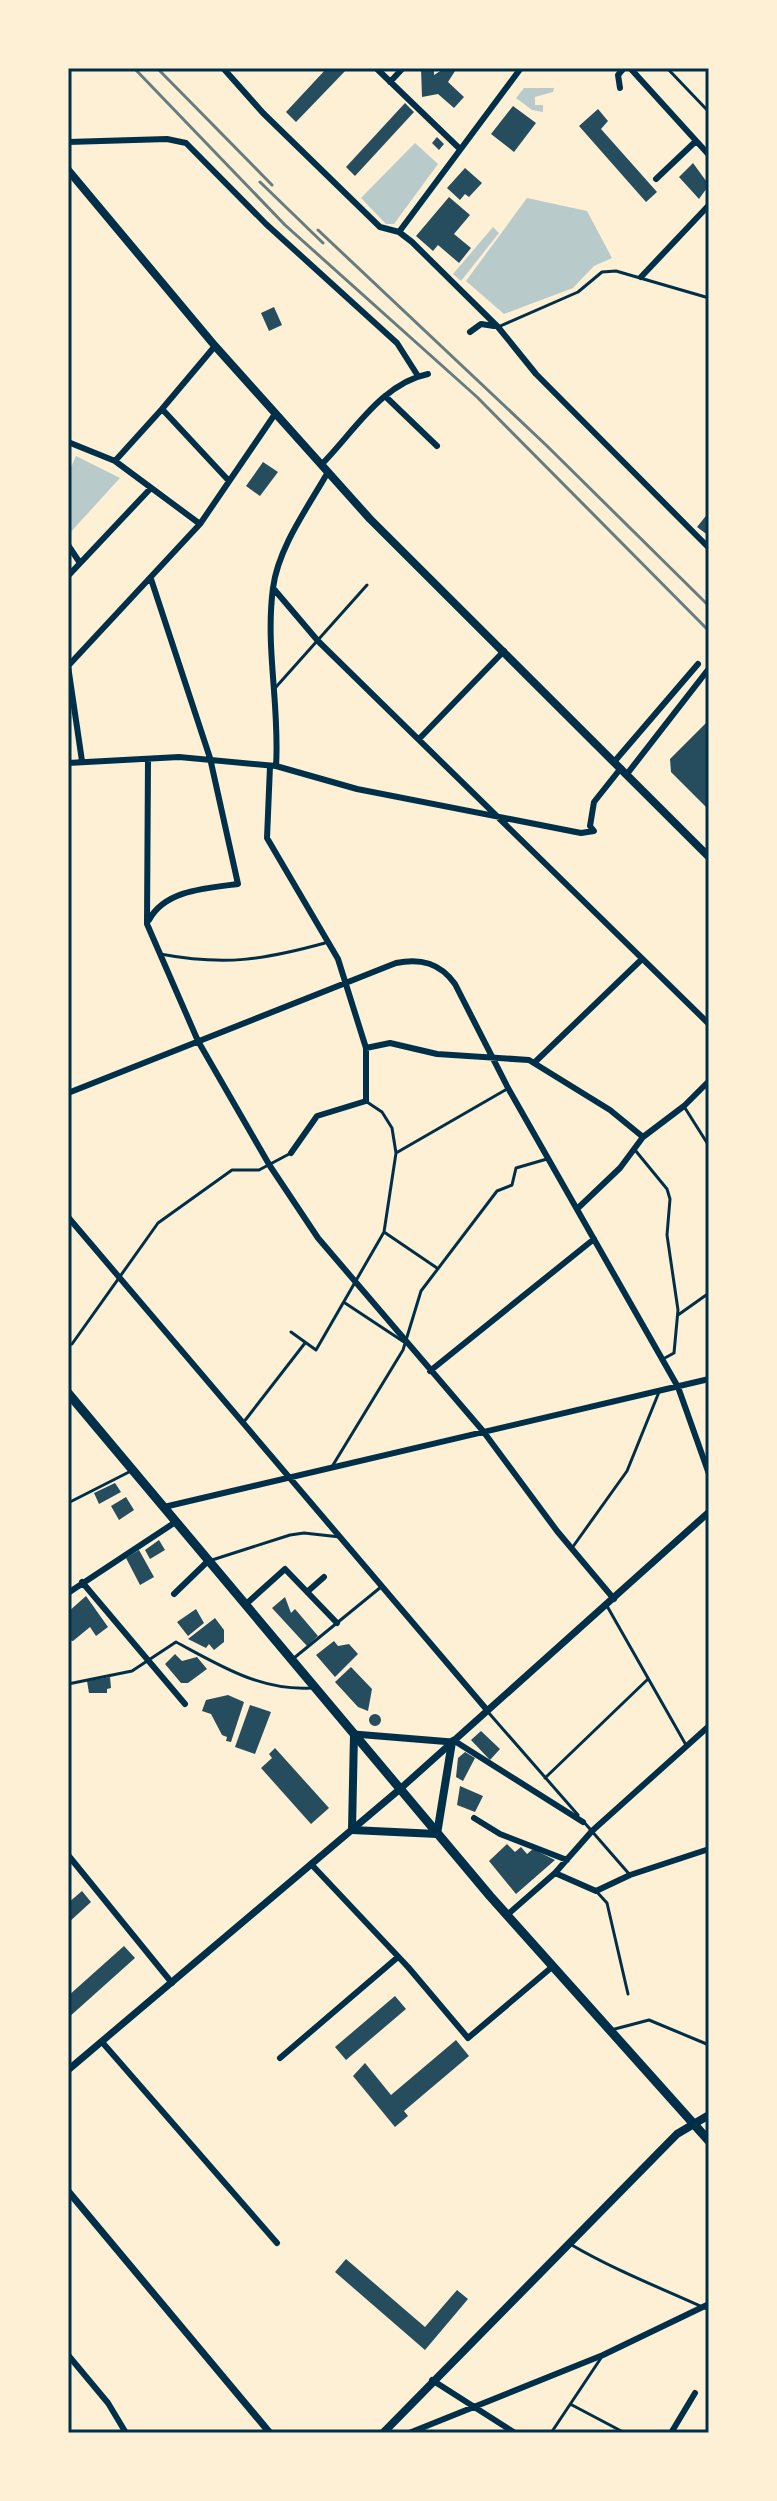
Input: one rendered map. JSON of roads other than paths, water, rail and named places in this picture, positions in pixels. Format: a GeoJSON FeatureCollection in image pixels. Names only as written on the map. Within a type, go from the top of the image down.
{"type":"FeatureCollection","features":[{"type":"Feature","properties":{"kind":"main road"},"geometry":{"type":"LineString","coordinates":[[68,170],[215,346],[325,469],[709,857]]}},
{"type":"Feature","properties":{"kind":"main road"},"geometry":{"type":"LineString","coordinates":[[68,1393],[437,1834],[709,2141]]}},
{"type":"Feature","properties":{"kind":"main road"},"geometry":{"type":"LineString","coordinates":[[354,1734],[352,1830],[437,1834]]}},
{"type":"Feature","properties":{"kind":"main road"},"geometry":{"type":"LineString","coordinates":[[437,1834],[453,1741]]}},
{"type":"Feature","properties":{"kind":"main road"},"geometry":{"type":"LineString","coordinates":[[383,2433],[677,2134],[709,2115]]}},
{"type":"Feature","properties":{"kind":"street"},"geometry":{"type":"LineString","coordinates":[[376,68],[460,149]]}},
{"type":"Feature","properties":{"kind":"street"},"geometry":{"type":"LineString","coordinates":[[390,82],[403,68]]}},
{"type":"Feature","properties":{"kind":"street"},"geometry":{"type":"LineString","coordinates":[[399,232],[521,68]]}},
{"type":"Feature","properties":{"kind":"street"},"geometry":{"type":"LineString","coordinates":[[620,88],[618,75],[627,68],[709,155]]}},
{"type":"Feature","properties":{"kind":"street"},"geometry":{"type":"LineString","coordinates":[[223,69],[380,227],[399,232],[498,327],[536,374],[709,548]]}},
{"type":"Feature","properties":{"kind":"street"},"geometry":{"type":"LineString","coordinates":[[68,142],[167,139],[186,143],[266,224],[397,343],[418,376]]}},
{"type":"Feature","properties":{"kind":"street"},"geometry":{"type":"LineString","coordinates":[[656,179],[696,141]]}},
{"type":"Feature","properties":{"kind":"street"},"geometry":{"type":"LineString","coordinates":[[641,277],[709,205]]}},
{"type":"Feature","properties":{"kind":"street"},"geometry":{"type":"LineString","coordinates":[[470,332],[481,324],[498,327]]}},
{"type":"Feature","properties":{"kind":"street"},"geometry":{"type":"LineString","coordinates":[[115,461],[215,346]]}},
{"type":"Feature","properties":{"kind":"street"},"geometry":{"type":"LineString","coordinates":[[291,1153],[317,1116],[366,1101],[366,1048],[329,942],[267,838],[273,766],[273,588],[283,556],[325,469],[385,396],[418,376],[428,374]]}},
{"type":"Feature","properties":{"kind":"street"},"geometry":{"type":"LineString","coordinates":[[385,396],[437,446]]}},
{"type":"Feature","properties":{"kind":"street"},"geometry":{"type":"LineString","coordinates":[[162,409],[229,481]]}},
{"type":"Feature","properties":{"kind":"street"},"geometry":{"type":"LineString","coordinates":[[82,761],[68,666],[200,524],[275,414]]}},
{"type":"Feature","properties":{"kind":"street"},"geometry":{"type":"LineString","coordinates":[[68,442],[115,461],[200,524]]}},
{"type":"Feature","properties":{"kind":"street"},"geometry":{"type":"LineString","coordinates":[[68,576],[150,489]]}},
{"type":"Feature","properties":{"kind":"street"},"geometry":{"type":"LineString","coordinates":[[68,545],[80,563]]}},
{"type":"Feature","properties":{"kind":"street"},"geometry":{"type":"LineString","coordinates":[[147,924],[158,907],[180,895],[238,884],[210,758],[151,579]]}},
{"type":"Feature","properties":{"kind":"street"},"geometry":{"type":"LineString","coordinates":[[273,588],[318,641],[709,1024]]}},
{"type":"Feature","properties":{"kind":"street"},"geometry":{"type":"LineString","coordinates":[[419,739],[504,651]]}},
{"type":"Feature","properties":{"kind":"street"},"geometry":{"type":"LineString","coordinates":[[68,763],[210,758],[273,766],[357,789],[500,820],[581,833],[594,831],[590,826],[594,802],[698,664]]}},
{"type":"Feature","properties":{"kind":"street"},"geometry":{"type":"LineString","coordinates":[[620,768],[707,671]]}},
{"type":"Feature","properties":{"kind":"street"},"geometry":{"type":"LineString","coordinates":[[148,759],[147,924],[198,1041],[270,1166],[306,1221],[355,1285],[483,1431],[614,1599]]}},
{"type":"Feature","properties":{"kind":"street"},"geometry":{"type":"LineString","coordinates":[[68,1093],[396,963],[413,960],[443,969],[455,984],[508,1088],[678,1387],[709,1474]]}},
{"type":"Feature","properties":{"kind":"street"},"geometry":{"type":"LineString","coordinates":[[534,1063],[641,960]]}},
{"type":"Feature","properties":{"kind":"street"},"geometry":{"type":"LineString","coordinates":[[366,1048],[390,1043],[427,1053],[516,1058],[534,1063],[610,1110],[643,1137]]}},
{"type":"Feature","properties":{"kind":"street"},"geometry":{"type":"LineString","coordinates":[[577,1209],[635,1150],[643,1137],[684,1106],[709,1081]]}},
{"type":"Feature","properties":{"kind":"street"},"geometry":{"type":"LineString","coordinates":[[68,1217],[487,1710]]}},
{"type":"Feature","properties":{"kind":"street"},"geometry":{"type":"LineString","coordinates":[[430,1371],[594,1239]]}},
{"type":"Feature","properties":{"kind":"street"},"geometry":{"type":"LineString","coordinates":[[162,1508],[333,1465],[709,1379]]}},
{"type":"Feature","properties":{"kind":"street"},"geometry":{"type":"LineString","coordinates":[[68,2070],[400,1789],[709,1512]]}},
{"type":"Feature","properties":{"kind":"street"},"geometry":{"type":"LineString","coordinates":[[68,1593],[174,1523]]}},
{"type":"Feature","properties":{"kind":"street"},"geometry":{"type":"LineString","coordinates":[[174,1594],[207,1562]]}},
{"type":"Feature","properties":{"kind":"street"},"geometry":{"type":"LineString","coordinates":[[244,1606],[285,1569],[337,1623]]}},
{"type":"Feature","properties":{"kind":"street"},"geometry":{"type":"LineString","coordinates":[[307,1592],[324,1577]]}},
{"type":"Feature","properties":{"kind":"street"},"geometry":{"type":"LineString","coordinates":[[82,1582],[185,1704]]}},
{"type":"Feature","properties":{"kind":"street"},"geometry":{"type":"LineString","coordinates":[[507,1915],[555,1873],[592,1831],[709,1726]]}},
{"type":"Feature","properties":{"kind":"street"},"geometry":{"type":"LineString","coordinates":[[354,1734],[453,1741],[583,1822]]}},
{"type":"Feature","properties":{"kind":"street"},"geometry":{"type":"LineString","coordinates":[[474,1818],[500,1834],[567,1860]]}},
{"type":"Feature","properties":{"kind":"street"},"geometry":{"type":"LineString","coordinates":[[555,1873],[596,1891],[630,1875],[709,1849]]}},
{"type":"Feature","properties":{"kind":"street"},"geometry":{"type":"LineString","coordinates":[[68,1855],[172,1983]]}},
{"type":"Feature","properties":{"kind":"street"},"geometry":{"type":"LineString","coordinates":[[311,1864],[468,2038],[552,1967]]}},
{"type":"Feature","properties":{"kind":"street"},"geometry":{"type":"LineString","coordinates":[[280,2058],[398,1957]]}},
{"type":"Feature","properties":{"kind":"street"},"geometry":{"type":"LineString","coordinates":[[102,2042],[277,2243]]}},
{"type":"Feature","properties":{"kind":"street"},"geometry":{"type":"LineString","coordinates":[[69,2191],[270,2433]]}},
{"type":"Feature","properties":{"kind":"street"},"geometry":{"type":"LineString","coordinates":[[409,2433],[603,2355],[707,2307]]}},
{"type":"Feature","properties":{"kind":"street"},"geometry":{"type":"LineString","coordinates":[[68,2355],[108,2403],[126,2433]]}},
{"type":"Feature","properties":{"kind":"street"},"geometry":{"type":"LineString","coordinates":[[432,2380],[515,2433]]}},
{"type":"Feature","properties":{"kind":"street"},"geometry":{"type":"LineString","coordinates":[[671,2433],[695,2393]]}},
{"type":"Feature","properties":{"kind":"lane"},"geometry":{"type":"LineString","coordinates":[[667,68],[709,112]]}},
{"type":"Feature","properties":{"kind":"lane"},"geometry":{"type":"LineString","coordinates":[[498,327],[578,292],[602,272],[616,271],[641,277],[709,298]]}},
{"type":"Feature","properties":{"kind":"lane"},"geometry":{"type":"LineString","coordinates":[[274,690],[367,585]]}},
{"type":"Feature","properties":{"kind":"lane"},"geometry":{"type":"LineString","coordinates":[[159,954],[208,961],[253,961],[329,942]]}},
{"type":"Feature","properties":{"kind":"lane"},"geometry":{"type":"LineString","coordinates":[[396,1153],[508,1088]]}},
{"type":"Feature","properties":{"kind":"lane"},"geometry":{"type":"LineString","coordinates":[[291,1332],[316,1350],[384,1232],[396,1153],[392,1128],[382,1112],[366,1101]]}},
{"type":"Feature","properties":{"kind":"lane"},"geometry":{"type":"LineString","coordinates":[[684,1106],[709,1146]]}},
{"type":"Feature","properties":{"kind":"lane"},"geometry":{"type":"LineString","coordinates":[[635,1150],[667,1189],[670,1199],[667,1235],[678,1315],[674,1353],[660,1360]]}},
{"type":"Feature","properties":{"kind":"lane"},"geometry":{"type":"LineString","coordinates":[[68,1344],[72,1344],[118,1275],[158,1223],[232,1170],[270,1166],[291,1153]]}},
{"type":"Feature","properties":{"kind":"lane"},"geometry":{"type":"LineString","coordinates":[[333,1465],[403,1350],[421,1291],[437,1268],[467,1235],[497,1191],[512,1185],[516,1168],[550,1158]]}},
{"type":"Feature","properties":{"kind":"lane"},"geometry":{"type":"LineString","coordinates":[[384,1232],[437,1268]]}},
{"type":"Feature","properties":{"kind":"lane"},"geometry":{"type":"LineString","coordinates":[[678,1315],[709,1293]]}},
{"type":"Feature","properties":{"kind":"lane"},"geometry":{"type":"LineString","coordinates":[[345,1303],[404,1342]]}},
{"type":"Feature","properties":{"kind":"lane"},"geometry":{"type":"LineString","coordinates":[[243,1423],[305,1343]]}},
{"type":"Feature","properties":{"kind":"lane"},"geometry":{"type":"LineString","coordinates":[[572,1548],[627,1471],[655,1397],[662,1389]]}},
{"type":"Feature","properties":{"kind":"lane"},"geometry":{"type":"LineString","coordinates":[[68,1503],[131,1471]]}},
{"type":"Feature","properties":{"kind":"lane"},"geometry":{"type":"LineString","coordinates":[[207,1562],[290,1535],[304,1533],[340,1537]]}},
{"type":"Feature","properties":{"kind":"lane"},"geometry":{"type":"LineString","coordinates":[[291,1661],[381,1587]]}},
{"type":"Feature","properties":{"kind":"lane"},"geometry":{"type":"LineString","coordinates":[[607,1606],[687,1746]]}},
{"type":"Feature","properties":{"kind":"lane"},"geometry":{"type":"LineString","coordinates":[[68,1684],[132,1671],[176,1642],[232,1673],[272,1685],[314,1688]]}},
{"type":"Feature","properties":{"kind":"lane"},"geometry":{"type":"LineString","coordinates":[[545,1778],[648,1679]]}},
{"type":"Feature","properties":{"kind":"lane"},"geometry":{"type":"LineString","coordinates":[[487,1710],[630,1875]]}},
{"type":"Feature","properties":{"kind":"lane"},"geometry":{"type":"LineString","coordinates":[[596,1891],[607,1903],[628,1994]]}},
{"type":"Feature","properties":{"kind":"lane"},"geometry":{"type":"LineString","coordinates":[[611,2031],[649,2020],[709,2045]]}},
{"type":"Feature","properties":{"kind":"lane"},"geometry":{"type":"LineString","coordinates":[[694,2122],[709,2126]]}},
{"type":"Feature","properties":{"kind":"lane"},"geometry":{"type":"LineString","coordinates":[[570,2244],[593,2258],[609,2261],[630,2278],[707,2307]]}},
{"type":"Feature","properties":{"kind":"lane"},"geometry":{"type":"LineString","coordinates":[[551,2433],[603,2355]]}},
{"type":"Feature","properties":{"kind":"lane"},"geometry":{"type":"LineString","coordinates":[[571,2405],[625,2433]]}},
{"type":"Feature","properties":{"kind":"lane"},"geometry":{"type":"LineString","coordinates":[[432,2424],[434,2433]]}},
{"type":"Feature","properties":{"kind":"railway"},"geometry":{"type":"LineString","coordinates":[[134,68],[285,225],[477,397],[709,631]]}},
{"type":"Feature","properties":{"kind":"railway"},"geometry":{"type":"LineString","coordinates":[[157,68],[272,185]]}},
{"type":"Feature","properties":{"kind":"railway"},"geometry":{"type":"LineString","coordinates":[[260,182],[323,243]]}},
{"type":"Feature","properties":{"kind":"railway"},"geometry":{"type":"LineString","coordinates":[[318,230],[546,445],[709,606]]}}]}
